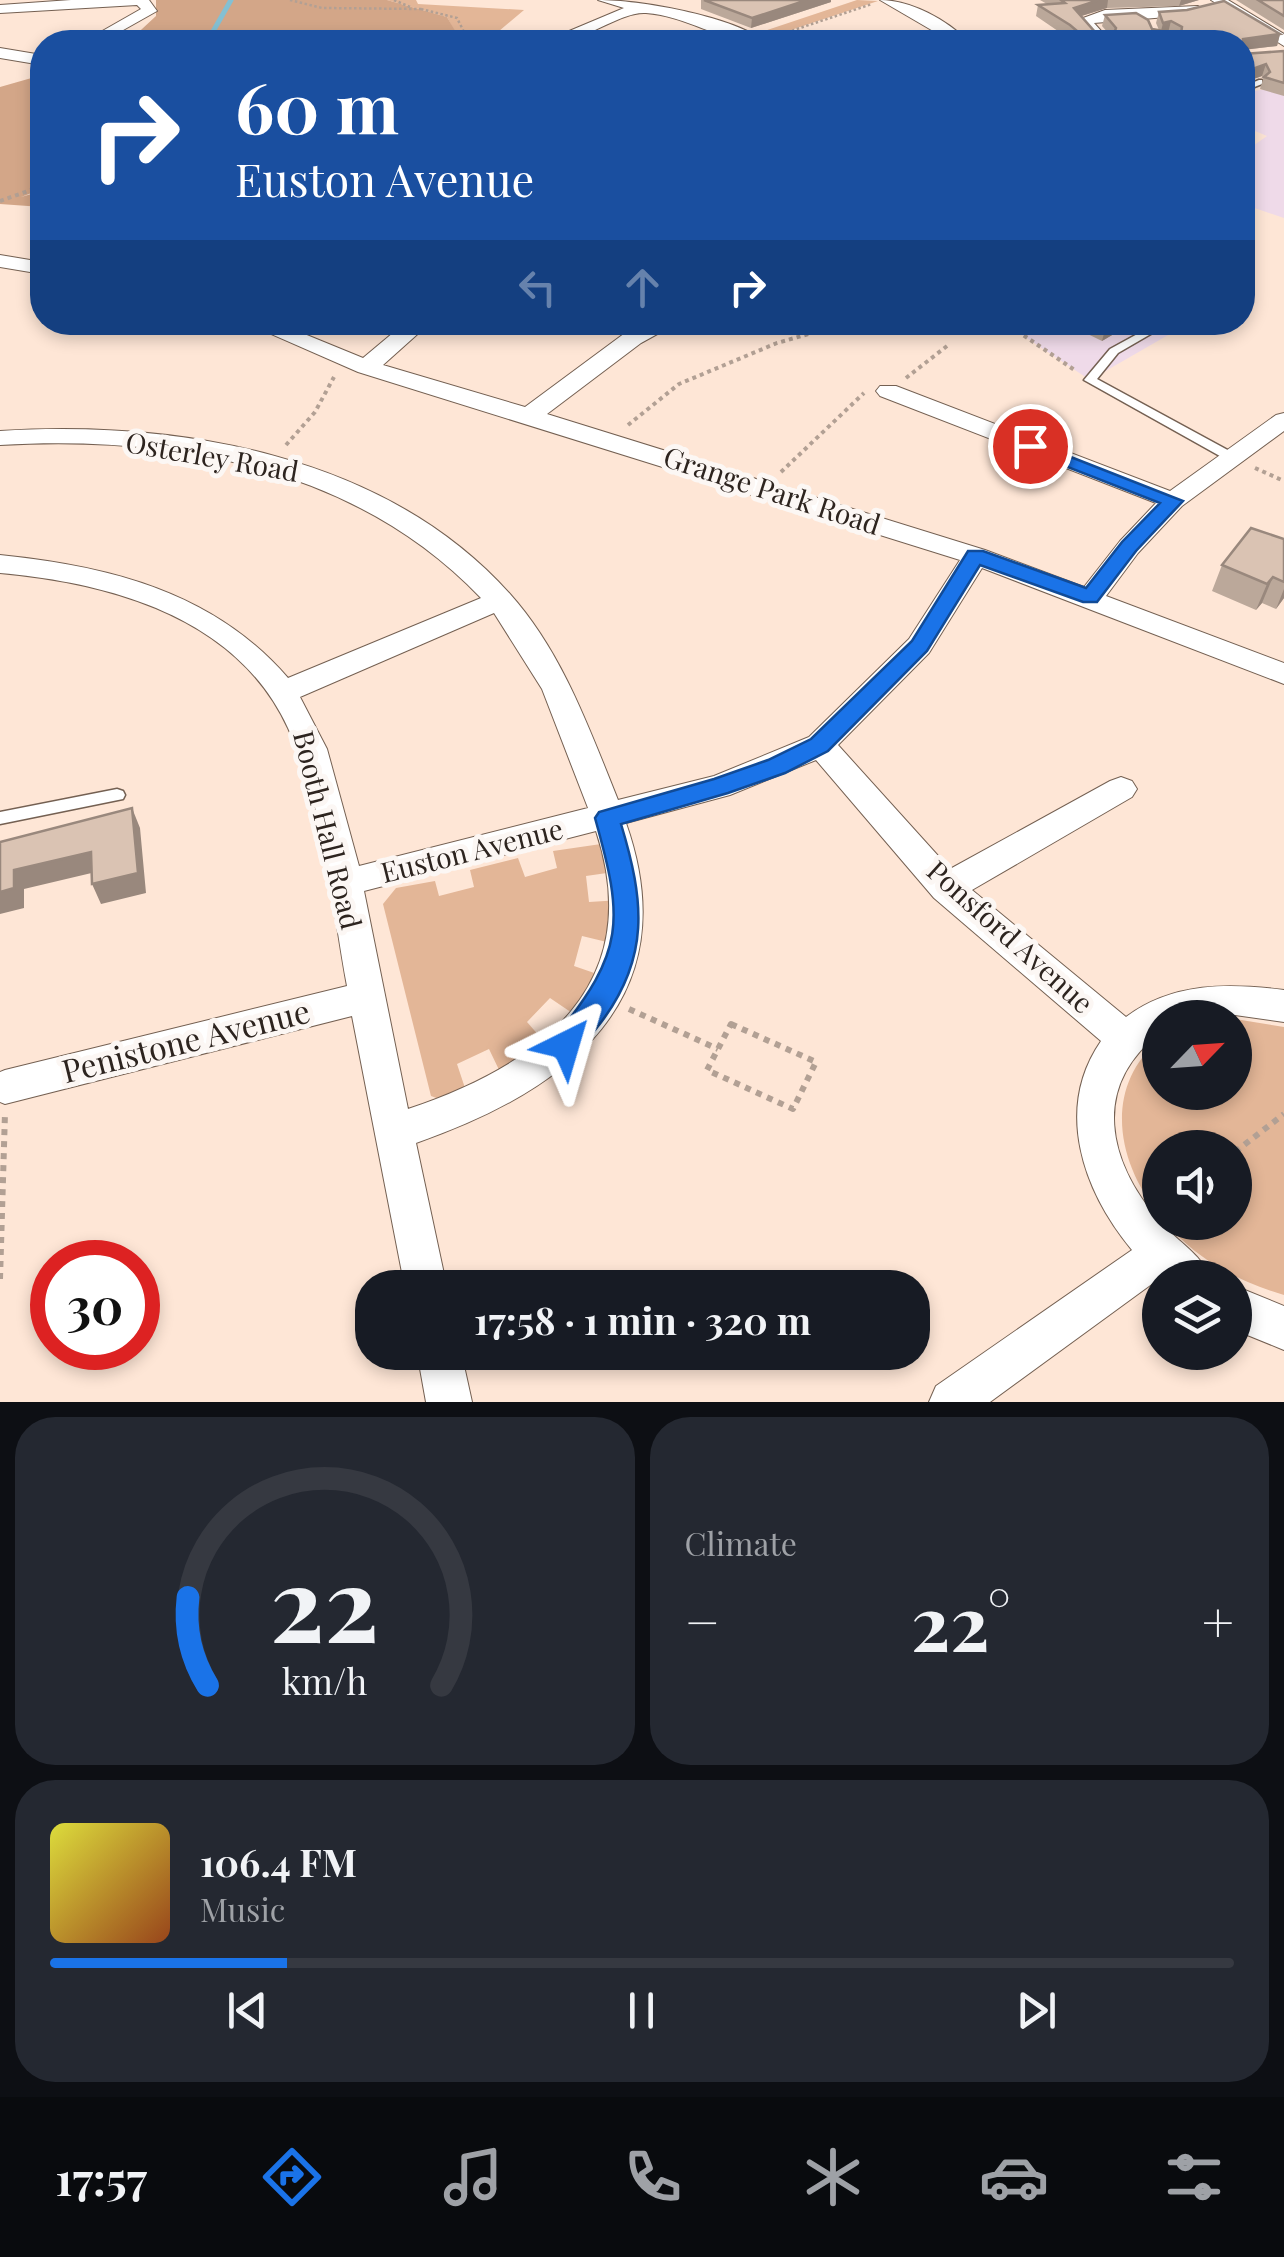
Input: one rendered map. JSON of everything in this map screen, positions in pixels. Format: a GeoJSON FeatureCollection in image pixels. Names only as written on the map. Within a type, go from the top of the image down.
{"type":"FeatureCollection","features":[{"type":"Feature","properties":{"kind":"street"},"geometry":{"type":"LineString","coordinates":[[0,9],[141,0],[149,11],[113,30]]}},
{"type":"Feature","properties":{"kind":"street"},"geometry":{"type":"LineString","coordinates":[[605,0],[642,6],[725,30]]}},
{"type":"Feature","properties":{"kind":"street"},"geometry":{"type":"LineString","coordinates":[[885,0],[946,30]]}},
{"type":"Feature","properties":{"kind":"street"},"geometry":{"type":"LineString","coordinates":[[1092,30],[1083,21],[1126,14],[1182,14],[1222,2],[1284,41]]}},
{"type":"Feature","properties":{"kind":"street"},"geometry":{"type":"LineString","coordinates":[[591,30],[642,6]]}},
{"type":"Feature","properties":{"kind":"street"},"geometry":{"type":"LineString","coordinates":[[1251,18],[1272,16]]}},
{"type":"Feature","properties":{"kind":"street"},"geometry":{"type":"LineString","coordinates":[[0,53],[30,58]]}},
{"type":"Feature","properties":{"kind":"street"},"geometry":{"type":"LineString","coordinates":[[0,260],[30,266]]}},
{"type":"Feature","properties":{"kind":"street","name":"Grange Park Road"},"geometry":{"type":"LineString","coordinates":[[287,335],[358,364],[976,556],[1284,674]]}},
{"type":"Feature","properties":{"kind":"street"},"geometry":{"type":"LineString","coordinates":[[358,364],[401,335]]}},
{"type":"Feature","properties":{"kind":"street"},"geometry":{"type":"LineString","coordinates":[[530,415],[639,335]]}},
{"type":"Feature","properties":{"kind":"street"},"geometry":{"type":"LineString","coordinates":[[888,392],[1173,501]]}},
{"type":"Feature","properties":{"kind":"street"},"geometry":{"type":"LineString","coordinates":[[1090,598],[1129,547],[1173,501],[1284,420]]}},
{"type":"Feature","properties":{"kind":"street","name":"Osterley Road"},"geometry":{"type":"LineString","coordinates":[[0,438],[143,441],[312,474],[408,523],[456,558],[500,600],[543,658],[562,696],[625,878],[628,922],[618,966],[604,998],[566,1045],[530,1069],[436,1118],[394,1132]]}},
{"type":"Feature","properties":{"kind":"street","name":"Euston Avenue"},"geometry":{"type":"LineString","coordinates":[[344,883],[719,787],[820,745],[919,646],[976,556]]}},
{"type":"Feature","properties":{"kind":"street","name":"Booth Hall Road"},"geometry":{"type":"LineString","coordinates":[[0,564],[95,575],[171,602],[239,644],[282,692],[302,724],[317,764],[344,883],[422,1270]]}},
{"type":"Feature","properties":{"kind":"street"},"geometry":{"type":"LineString","coordinates":[[282,692],[500,600]]}},
{"type":"Feature","properties":{"kind":"street","name":"Ponsford Avenue"},"geometry":{"type":"LineString","coordinates":[[820,745],[946,888],[1123,1037]]}},
{"type":"Feature","properties":{"kind":"street"},"geometry":{"type":"LineString","coordinates":[[946,888],[1121,790]]}},
{"type":"Feature","properties":{"kind":"street","name":"Penistone Avenue"},"geometry":{"type":"LineString","coordinates":[[5,1087],[367,997]]}},
{"type":"Feature","properties":{"kind":"street"},"geometry":{"type":"LineString","coordinates":[[1171,1260],[1117,1194],[1099,1145],[1098,1090],[1106,1066],[1123,1037],[1152,1016],[1187,1002],[1230,997],[1284,1006]]}},
{"type":"Feature","properties":{"kind":"street"},"geometry":{"type":"LineString","coordinates":[[952,1402],[1142,1287]]}},
{"type":"Feature","properties":{"kind":"street"},"geometry":{"type":"LineString","coordinates":[[1252,1315],[1284,1328]]}},
{"type":"Feature","properties":{"kind":"street"},"geometry":{"type":"LineString","coordinates":[[443,1370],[449,1402]]}},
{"type":"Feature","properties":{"kind":"lane"},"geometry":{"type":"LineString","coordinates":[[1126,14],[1144,24]]}},
{"type":"Feature","properties":{"kind":"lane"},"geometry":{"type":"LineString","coordinates":[[1255,84],[1259,82]]}},
{"type":"Feature","properties":{"kind":"lane"},"geometry":{"type":"LineString","coordinates":[[1140,335],[1114,351],[1090,380],[1231,457]]}},
{"type":"Feature","properties":{"kind":"lane"},"geometry":{"type":"LineString","coordinates":[[0,818],[117,795]]}},
{"type":"Feature","properties":{"kind":"path"},"geometry":{"type":"LineString","coordinates":[[290,0],[322,8],[421,9]]}},
{"type":"Feature","properties":{"kind":"path"},"geometry":{"type":"LineString","coordinates":[[394,0],[457,18],[463,30]]}},
{"type":"Feature","properties":{"kind":"path"},"geometry":{"type":"LineString","coordinates":[[794,30],[885,0]]}},
{"type":"Feature","properties":{"kind":"path"},"geometry":{"type":"LineString","coordinates":[[0,200],[30,190]]}},
{"type":"Feature","properties":{"kind":"path"},"geometry":{"type":"LineString","coordinates":[[610,440],[679,384],[805,335]]}},
{"type":"Feature","properties":{"kind":"path"},"geometry":{"type":"LineString","coordinates":[[1023,335],[1090,380]]}},
{"type":"Feature","properties":{"kind":"path"},"geometry":{"type":"LineString","coordinates":[[765,488],[872,385],[888,392],[947,346]]}},
{"type":"Feature","properties":{"kind":"path"},"geometry":{"type":"LineString","coordinates":[[269,464],[315,412],[330,380],[358,364]]}},
{"type":"Feature","properties":{"kind":"path"},"geometry":{"type":"LineString","coordinates":[[604,998],[718,1049]]}},
{"type":"Feature","properties":{"kind":"path"},"geometry":{"type":"LineString","coordinates":[[731,1024],[816,1062],[793,1109],[707,1070],[718,1049],[731,1024]]}},
{"type":"Feature","properties":{"kind":"path"},"geometry":{"type":"LineString","coordinates":[[0,1279],[5,1087]]}},
{"type":"Feature","properties":{"kind":"path"},"geometry":{"type":"LineString","coordinates":[[1252,1139],[1284,1114]]}},
{"type":"Feature","properties":{"kind":"shaded area"},"geometry":{"type":"Polygon","coordinates":[[[156,0],[387,0],[447,17],[455,30],[141,30],[156,16],[156,0]]]}},
{"type":"Feature","properties":{"kind":"shaded area"},"geometry":{"type":"Polygon","coordinates":[[[387,0],[524,10],[500,30],[454,30],[447,17],[387,0]]]}},
{"type":"Feature","properties":{"kind":"shaded area"},"geometry":{"type":"Polygon","coordinates":[[[857,0],[878,1],[791,30],[767,30],[857,0]]]}},
{"type":"Feature","properties":{"kind":"shaded area"},"geometry":{"type":"Polygon","coordinates":[[[30,78],[30,194],[21,197],[30,194],[30,206],[0,204],[0,87],[30,78]]]}},
{"type":"Feature","properties":{"kind":"shaded area"},"geometry":{"type":"Polygon","coordinates":[[[1284,86],[1284,218],[1255,208],[1255,144],[1267,136],[1255,131],[1255,91],[1284,86]]]}},
{"type":"Feature","properties":{"kind":"shaded area"},"geometry":{"type":"Polygon","coordinates":[[[1022,335],[1168,335],[1090,380],[1022,335]]]}},
{"type":"Feature","properties":{"kind":"shaded area"},"geometry":{"type":"Polygon","coordinates":[[[601,844],[614,872],[586,876],[589,902],[621,900],[611,943],[582,936],[574,966],[600,975],[578,1017],[550,998],[527,1022],[548,1046],[501,1074],[489,1049],[457,1064],[466,1091],[442,1100],[431,1096],[383,904],[396,888],[435,881],[439,896],[474,887],[470,870],[518,858],[525,877],[557,868],[553,851],[601,844]]]}},
{"type":"Feature","properties":{"kind":"shaded area"},"geometry":{"type":"Polygon","coordinates":[[[1252,1022],[1284,1027],[1284,1295],[1252,1283],[1252,1260],[1208,1260],[1182,1240],[1252,1240],[1252,1130],[1142,1130],[1142,1188],[1133,1172],[1122,1125],[1130,1079],[1142,1058],[1142,1110],[1252,1110],[1252,1022]]]}},
{"type":"Feature","properties":{"kind":"building"},"geometry":{"type":"Polygon","coordinates":[[[704,0],[807,0],[752,18],[704,0]]]}},
{"type":"Feature","properties":{"kind":"building"},"geometry":{"type":"Polygon","coordinates":[[[1061,0],[1099,0],[1074,8],[1093,30],[1076,30],[1038,5],[1065,3],[1061,0]]]}},
{"type":"Feature","properties":{"kind":"building"},"geometry":{"type":"Polygon","coordinates":[[[1258,0],[1284,0],[1284,16],[1258,0]]]}},
{"type":"Feature","properties":{"kind":"building"},"geometry":{"type":"Polygon","coordinates":[[[1224,1],[1280,34],[1255,37],[1255,30],[1182,30],[1171,21],[1163,23],[1159,12],[1224,1]]]}},
{"type":"Feature","properties":{"kind":"building"},"geometry":{"type":"Polygon","coordinates":[[[1136,13],[1148,20],[1152,29],[1158,30],[1115,30],[1105,15],[1136,13]]]}},
{"type":"Feature","properties":{"kind":"building"},"geometry":{"type":"Polygon","coordinates":[[[1284,51],[1284,83],[1264,77],[1270,72],[1266,64],[1255,68],[1255,53],[1284,51]]]}},
{"type":"Feature","properties":{"kind":"building"},"geometry":{"type":"Polygon","coordinates":[[[1251,528],[1284,539],[1284,582],[1273,577],[1267,584],[1222,565],[1251,528]]]}},
{"type":"Feature","properties":{"kind":"building"},"geometry":{"type":"Polygon","coordinates":[[[132,808],[138,873],[92,884],[91,852],[14,870],[14,888],[0,892],[0,842],[132,808]]]}},
{"type":"Feature","properties":{"kind":"waterway"},"geometry":{"type":"LineString","coordinates":[[214,30],[231,0]]}},
{"type":"Feature","properties":{"kind":"route"},"geometry":{"type":"LineString","coordinates":[[566,1045],[604,998],[618,966],[628,922],[625,878],[607,818],[719,787],[820,745],[919,646],[976,556],[1090,598],[1129,547],[1173,501],[1030,446]]}}]}
